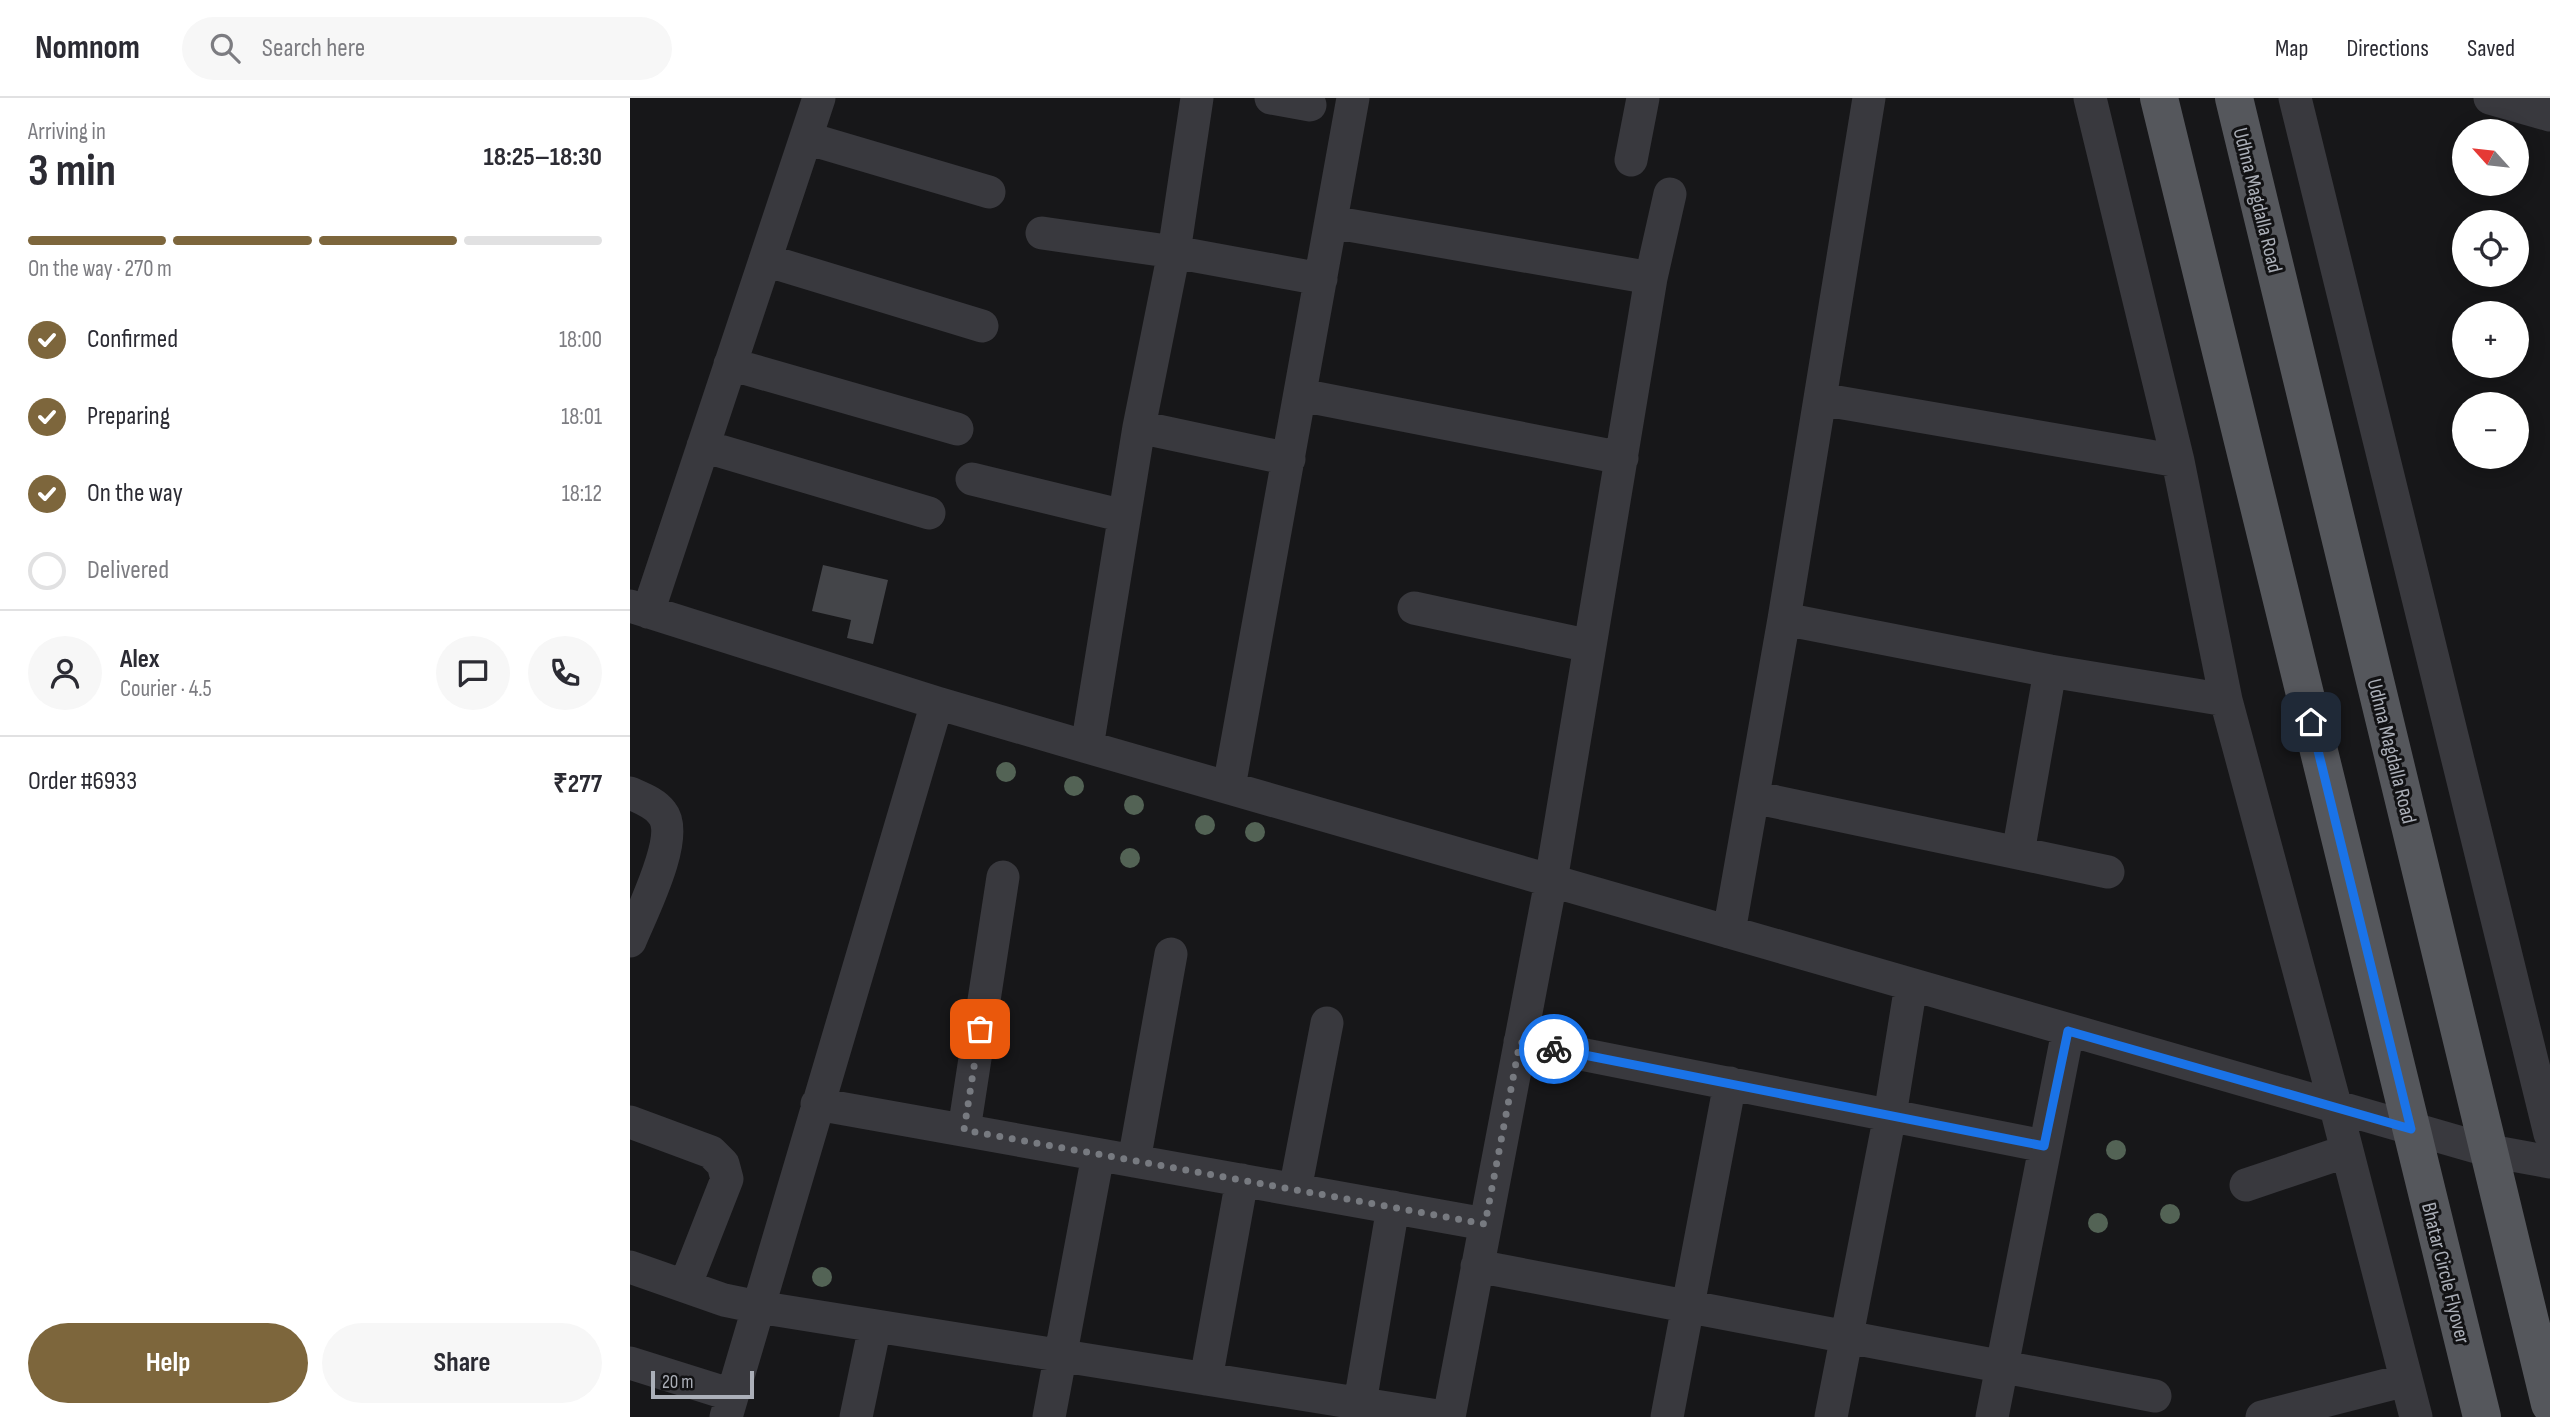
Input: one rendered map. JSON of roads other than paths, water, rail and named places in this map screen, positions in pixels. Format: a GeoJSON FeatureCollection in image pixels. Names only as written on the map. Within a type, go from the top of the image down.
{"type":"FeatureCollection","features":[{"type":"Feature","properties":{"kind":"main road"},"geometry":{"type":"LineString","coordinates":[[2159,98],[2411,1129]]}},
{"type":"Feature","properties":{"kind":"main road","name":"Udhna Magdalla Road"},"geometry":{"type":"LineString","coordinates":[[2234,98],[2550,1404]]}},
{"type":"Feature","properties":{"kind":"main road","name":"Bhatar Circle Flyover"},"geometry":{"type":"LineString","coordinates":[[2411,1129],[2482,1417]]}},
{"type":"Feature","properties":{"kind":"street"},"geometry":{"type":"LineString","coordinates":[[819,98],[703,446],[639,609],[937,703],[2068,1031],[2490,1151],[2550,1162]]}},
{"type":"Feature","properties":{"kind":"street"},"geometry":{"type":"LineString","coordinates":[[1087,747],[1139,427],[1174,252],[1197,98]]}},
{"type":"Feature","properties":{"kind":"street"},"geometry":{"type":"LineString","coordinates":[[1271,98],[1310,106]]}},
{"type":"Feature","properties":{"kind":"street"},"geometry":{"type":"LineString","coordinates":[[1229,787],[1353,98]]}},
{"type":"Feature","properties":{"kind":"street"},"geometry":{"type":"LineString","coordinates":[[1631,160],[1643,98]]}},
{"type":"Feature","properties":{"kind":"street"},"geometry":{"type":"LineString","coordinates":[[1729,932],[1784,619],[1869,98]]}},
{"type":"Feature","properties":{"kind":"street"},"geometry":{"type":"LineString","coordinates":[[2090,98],[2178,461],[2226,700],[2416,1417]]}},
{"type":"Feature","properties":{"kind":"street"},"geometry":{"type":"LineString","coordinates":[[2295,98],[2550,1134]]}},
{"type":"Feature","properties":{"kind":"street"},"geometry":{"type":"LineString","coordinates":[[2490,98],[2550,115]]}},
{"type":"Feature","properties":{"kind":"street"},"geometry":{"type":"LineString","coordinates":[[806,138],[989,192]]}},
{"type":"Feature","properties":{"kind":"street"},"geometry":{"type":"LineString","coordinates":[[630,1267],[724,1300],[758,1307],[1447,1417],[1551,881],[1651,278],[1670,194]]}},
{"type":"Feature","properties":{"kind":"street"},"geometry":{"type":"LineString","coordinates":[[1331,222],[1651,278]]}},
{"type":"Feature","properties":{"kind":"street"},"geometry":{"type":"LineString","coordinates":[[1042,233],[1174,252],[1321,279]]}},
{"type":"Feature","properties":{"kind":"street"},"geometry":{"type":"LineString","coordinates":[[765,260],[982,326]]}},
{"type":"Feature","properties":{"kind":"street"},"geometry":{"type":"LineString","coordinates":[[730,364],[957,429]]}},
{"type":"Feature","properties":{"kind":"street"},"geometry":{"type":"LineString","coordinates":[[1301,395],[1622,458]]}},
{"type":"Feature","properties":{"kind":"street"},"geometry":{"type":"LineString","coordinates":[[1820,399],[2178,461]]}},
{"type":"Feature","properties":{"kind":"street"},"geometry":{"type":"LineString","coordinates":[[1139,427],[1289,459]]}},
{"type":"Feature","properties":{"kind":"street"},"geometry":{"type":"LineString","coordinates":[[703,446],[929,513]]}},
{"type":"Feature","properties":{"kind":"street"},"geometry":{"type":"LineString","coordinates":[[972,478],[1124,516]]}},
{"type":"Feature","properties":{"kind":"street"},"geometry":{"type":"LineString","coordinates":[[1414,608],[1590,646]]}},
{"type":"Feature","properties":{"kind":"street"},"geometry":{"type":"LineString","coordinates":[[1784,619],[2050,671],[2226,700]]}},
{"type":"Feature","properties":{"kind":"street"},"geometry":{"type":"LineString","coordinates":[[2018,853],[2050,671]]}},
{"type":"Feature","properties":{"kind":"street"},"geometry":{"type":"LineString","coordinates":[[630,1363],[729,1406],[937,703]]}},
{"type":"Feature","properties":{"kind":"street"},"geometry":{"type":"LineString","coordinates":[[630,793],[649,802],[663,813],[669,828],[667,848],[630,941]]}},
{"type":"Feature","properties":{"kind":"street"},"geometry":{"type":"LineString","coordinates":[[1753,797],[2108,872]]}},
{"type":"Feature","properties":{"kind":"street"},"geometry":{"type":"LineString","coordinates":[[964,1130],[1003,877]]}},
{"type":"Feature","properties":{"kind":"street"},"geometry":{"type":"LineString","coordinates":[[1134,1161],[1171,954]]}},
{"type":"Feature","properties":{"kind":"street"},"geometry":{"type":"LineString","coordinates":[[1831,1417],[1890,1115],[1911,985]]}},
{"type":"Feature","properties":{"kind":"street"},"geometry":{"type":"LineString","coordinates":[[1295,1190],[1326,1023]]}},
{"type":"Feature","properties":{"kind":"street"},"geometry":{"type":"LineString","coordinates":[[1992,1417],[2068,1031]]}},
{"type":"Feature","properties":{"kind":"street"},"geometry":{"type":"LineString","coordinates":[[1520,1042],[2044,1146]]}},
{"type":"Feature","properties":{"kind":"street"},"geometry":{"type":"LineString","coordinates":[[1667,1417],[1730,1083]]}},
{"type":"Feature","properties":{"kind":"street"},"geometry":{"type":"LineString","coordinates":[[817,1104],[1485,1224]]}},
{"type":"Feature","properties":{"kind":"street"},"geometry":{"type":"LineString","coordinates":[[630,1122],[711,1153],[723,1164],[727,1179],[685,1286]]}},
{"type":"Feature","properties":{"kind":"street"},"geometry":{"type":"LineString","coordinates":[[2246,1185],[2347,1151]]}},
{"type":"Feature","properties":{"kind":"street"},"geometry":{"type":"LineString","coordinates":[[1049,1417],[1098,1154]]}},
{"type":"Feature","properties":{"kind":"street"},"geometry":{"type":"LineString","coordinates":[[1206,1379],[1242,1180]]}},
{"type":"Feature","properties":{"kind":"street"},"geometry":{"type":"LineString","coordinates":[[1360,1404],[1393,1208]]}},
{"type":"Feature","properties":{"kind":"street"},"geometry":{"type":"LineString","coordinates":[[1477,1266],[2155,1396]]}},
{"type":"Feature","properties":{"kind":"street"},"geometry":{"type":"LineString","coordinates":[[856,1417],[875,1326]]}},
{"type":"Feature","properties":{"kind":"street"},"geometry":{"type":"LineString","coordinates":[[2262,1417],[2406,1380]]}}]}
